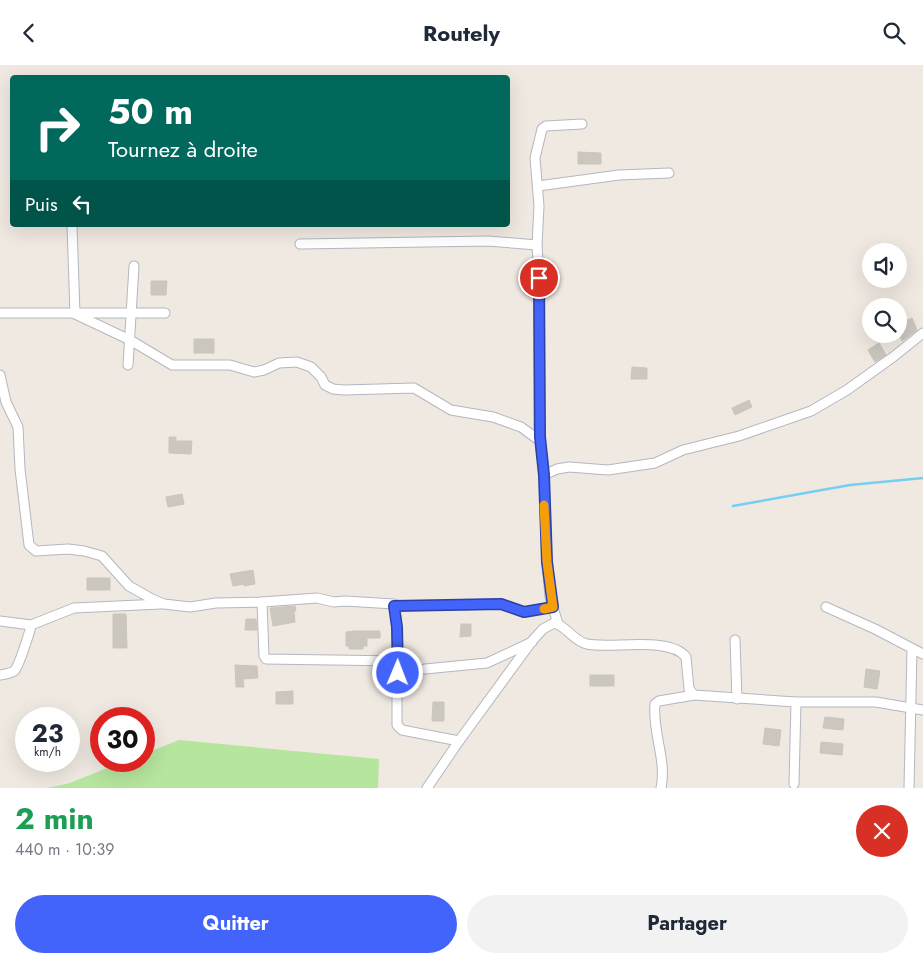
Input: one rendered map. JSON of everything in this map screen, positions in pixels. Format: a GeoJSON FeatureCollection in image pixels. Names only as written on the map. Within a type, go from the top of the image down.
{"type":"FeatureCollection","features":[{"type":"Feature","properties":{"kind":"street"},"geometry":{"type":"LineString","coordinates":[[582,123],[546,126],[542,129],[535,158],[539,206],[537,245],[540,441],[544,475],[545,536],[550,597],[558,624],[574,638],[586,644],[659,645],[678,650],[686,657],[688,689],[694,695]]}},
{"type":"Feature","properties":{"kind":"street"},"geometry":{"type":"LineString","coordinates":[[538,186],[619,175],[669,173]]}},
{"type":"Feature","properties":{"kind":"street"},"geometry":{"type":"LineString","coordinates":[[72,227],[75,314]]}},
{"type":"Feature","properties":{"kind":"street"},"geometry":{"type":"LineString","coordinates":[[300,244],[488,241],[537,245]]}},
{"type":"Feature","properties":{"kind":"street"},"geometry":{"type":"LineString","coordinates":[[128,365],[134,266]]}},
{"type":"Feature","properties":{"kind":"street"},"geometry":{"type":"LineString","coordinates":[[0,313],[164,313]]}},
{"type":"Feature","properties":{"kind":"street"},"geometry":{"type":"LineString","coordinates":[[75,314],[130,340],[172,365],[230,365],[254,372],[264,370],[278,363],[297,362],[311,367],[321,377],[325,385],[333,389],[414,388],[451,410],[494,417],[521,427],[540,441]]}},
{"type":"Feature","properties":{"kind":"street"},"geometry":{"type":"LineString","coordinates":[[544,475],[557,469],[569,467],[608,470],[655,463],[683,450],[738,436],[811,411],[847,390],[923,333]]}},
{"type":"Feature","properties":{"kind":"street"},"geometry":{"type":"LineString","coordinates":[[0,375],[3,402],[18,427],[20,469],[29,545],[36,551],[68,549],[102,556],[129,586],[164,604]]}},
{"type":"Feature","properties":{"kind":"street"},"geometry":{"type":"LineString","coordinates":[[0,621],[31,625],[74,608],[164,604],[190,607],[216,603],[317,598],[334,603],[388,603],[394,606],[501,604],[524,612],[553,607]]}},
{"type":"Feature","properties":{"kind":"street"},"geometry":{"type":"LineString","coordinates":[[262,602],[264,655],[266,659],[398,661]]}},
{"type":"Feature","properties":{"kind":"street"},"geometry":{"type":"LineString","coordinates":[[394,606],[398,661],[397,725],[402,730],[459,741]]}},
{"type":"Feature","properties":{"kind":"street"},"geometry":{"type":"LineString","coordinates":[[826,607],[875,629],[923,654]]}},
{"type":"Feature","properties":{"kind":"street"},"geometry":{"type":"LineString","coordinates":[[427,788],[532,641],[548,625],[558,624]]}},
{"type":"Feature","properties":{"kind":"street"},"geometry":{"type":"LineString","coordinates":[[0,675],[6,675],[15,669],[30,633],[31,625]]}},
{"type":"Feature","properties":{"kind":"street"},"geometry":{"type":"LineString","coordinates":[[735,640],[737,699]]}},
{"type":"Feature","properties":{"kind":"street"},"geometry":{"type":"LineString","coordinates":[[425,669],[487,663],[532,641]]}},
{"type":"Feature","properties":{"kind":"street"},"geometry":{"type":"LineString","coordinates":[[909,788],[912,649]]}},
{"type":"Feature","properties":{"kind":"street"},"geometry":{"type":"LineString","coordinates":[[661,788],[660,751],[654,715],[655,704],[659,701],[694,695],[796,702],[876,703],[911,709],[923,709]]}},
{"type":"Feature","properties":{"kind":"street"},"geometry":{"type":"LineString","coordinates":[[794,784],[796,702]]}},
{"type":"Feature","properties":{"kind":"green space"},"geometry":{"type":"Polygon","coordinates":[[[179,740],[379,759],[378,788],[47,788],[70,783],[98,772],[155,772],[155,750],[179,740]]]}},
{"type":"Feature","properties":{"kind":"building"},"geometry":{"type":"Polygon","coordinates":[[[578,152],[601,153],[601,164],[578,164],[578,152]]]}},
{"type":"Feature","properties":{"kind":"building"},"geometry":{"type":"Polygon","coordinates":[[[151,281],[167,281],[166,295],[151,295],[151,281]]]}},
{"type":"Feature","properties":{"kind":"building"},"geometry":{"type":"Polygon","coordinates":[[[912,318],[917,330],[907,337],[907,320],[912,318]]]}},
{"type":"Feature","properties":{"kind":"building"},"geometry":{"type":"Polygon","coordinates":[[[194,339],[214,339],[214,353],[194,353],[194,339]]]}},
{"type":"Feature","properties":{"kind":"building"},"geometry":{"type":"Polygon","coordinates":[[[879,343],[886,355],[875,362],[868,350],[879,343]]]}},
{"type":"Feature","properties":{"kind":"building"},"geometry":{"type":"Polygon","coordinates":[[[632,367],[647,368],[647,379],[631,379],[632,367]]]}},
{"type":"Feature","properties":{"kind":"building"},"geometry":{"type":"Polygon","coordinates":[[[749,400],[752,407],[735,415],[732,408],[749,400]]]}},
{"type":"Feature","properties":{"kind":"building"},"geometry":{"type":"Polygon","coordinates":[[[169,437],[176,437],[176,441],[192,441],[191,454],[169,453],[169,437]]]}},
{"type":"Feature","properties":{"kind":"building"},"geometry":{"type":"Polygon","coordinates":[[[182,494],[184,504],[168,507],[166,497],[182,494]]]}},
{"type":"Feature","properties":{"kind":"building"},"geometry":{"type":"Polygon","coordinates":[[[253,570],[255,584],[233,586],[230,574],[253,570]]]}},
{"type":"Feature","properties":{"kind":"building"},"geometry":{"type":"Polygon","coordinates":[[[87,578],[110,578],[110,590],[87,590],[87,578]]]}},
{"type":"Feature","properties":{"kind":"building"},"geometry":{"type":"Polygon","coordinates":[[[295,606],[295,622],[273,626],[270,608],[295,606]]]}},
{"type":"Feature","properties":{"kind":"building"},"geometry":{"type":"Polygon","coordinates":[[[113,614],[126,614],[127,648],[113,648],[113,614]]]}},
{"type":"Feature","properties":{"kind":"building"},"geometry":{"type":"Polygon","coordinates":[[[246,619],[256,619],[257,630],[245,630],[246,619]]]}},
{"type":"Feature","properties":{"kind":"building"},"geometry":{"type":"Polygon","coordinates":[[[461,624],[471,624],[471,636],[460,637],[461,624]]]}},
{"type":"Feature","properties":{"kind":"building"},"geometry":{"type":"Polygon","coordinates":[[[380,631],[380,638],[367,638],[367,646],[363,646],[363,649],[349,649],[349,646],[346,646],[346,632],[380,631]]]}},
{"type":"Feature","properties":{"kind":"building"},"geometry":{"type":"Polygon","coordinates":[[[235,665],[257,666],[258,678],[243,679],[244,687],[236,687],[235,665]]]}},
{"type":"Feature","properties":{"kind":"building"},"geometry":{"type":"Polygon","coordinates":[[[866,669],[880,671],[877,689],[864,687],[866,669]]]}},
{"type":"Feature","properties":{"kind":"building"},"geometry":{"type":"Polygon","coordinates":[[[590,675],[614,675],[614,686],[590,686],[590,675]]]}},
{"type":"Feature","properties":{"kind":"building"},"geometry":{"type":"Polygon","coordinates":[[[293,691],[293,704],[276,704],[276,692],[293,691]]]}},
{"type":"Feature","properties":{"kind":"building"},"geometry":{"type":"Polygon","coordinates":[[[433,702],[444,702],[444,721],[432,721],[433,702]]]}},
{"type":"Feature","properties":{"kind":"building"},"geometry":{"type":"Polygon","coordinates":[[[825,717],[844,719],[843,730],[823,728],[825,717]]]}},
{"type":"Feature","properties":{"kind":"building"},"geometry":{"type":"Polygon","coordinates":[[[765,728],[781,730],[779,746],[763,744],[765,728]]]}},
{"type":"Feature","properties":{"kind":"building"},"geometry":{"type":"Polygon","coordinates":[[[821,742],[843,744],[842,755],[820,753],[821,742]]]}},
{"type":"Feature","properties":{"kind":"waterway"},"geometry":{"type":"LineString","coordinates":[[733,506],[850,485],[923,478]]}},
{"type":"Feature","properties":{"kind":"slow traffic"},"geometry":{"type":"LineString","coordinates":[[544,505],[550,597],[553,607],[544,609]]}},
{"type":"Feature","properties":{"kind":"route"},"geometry":{"type":"LineString","coordinates":[[398,673],[397,627],[394,606],[501,604],[524,612],[553,607],[550,597],[545,536],[544,475],[540,437],[539,278]]}}]}
